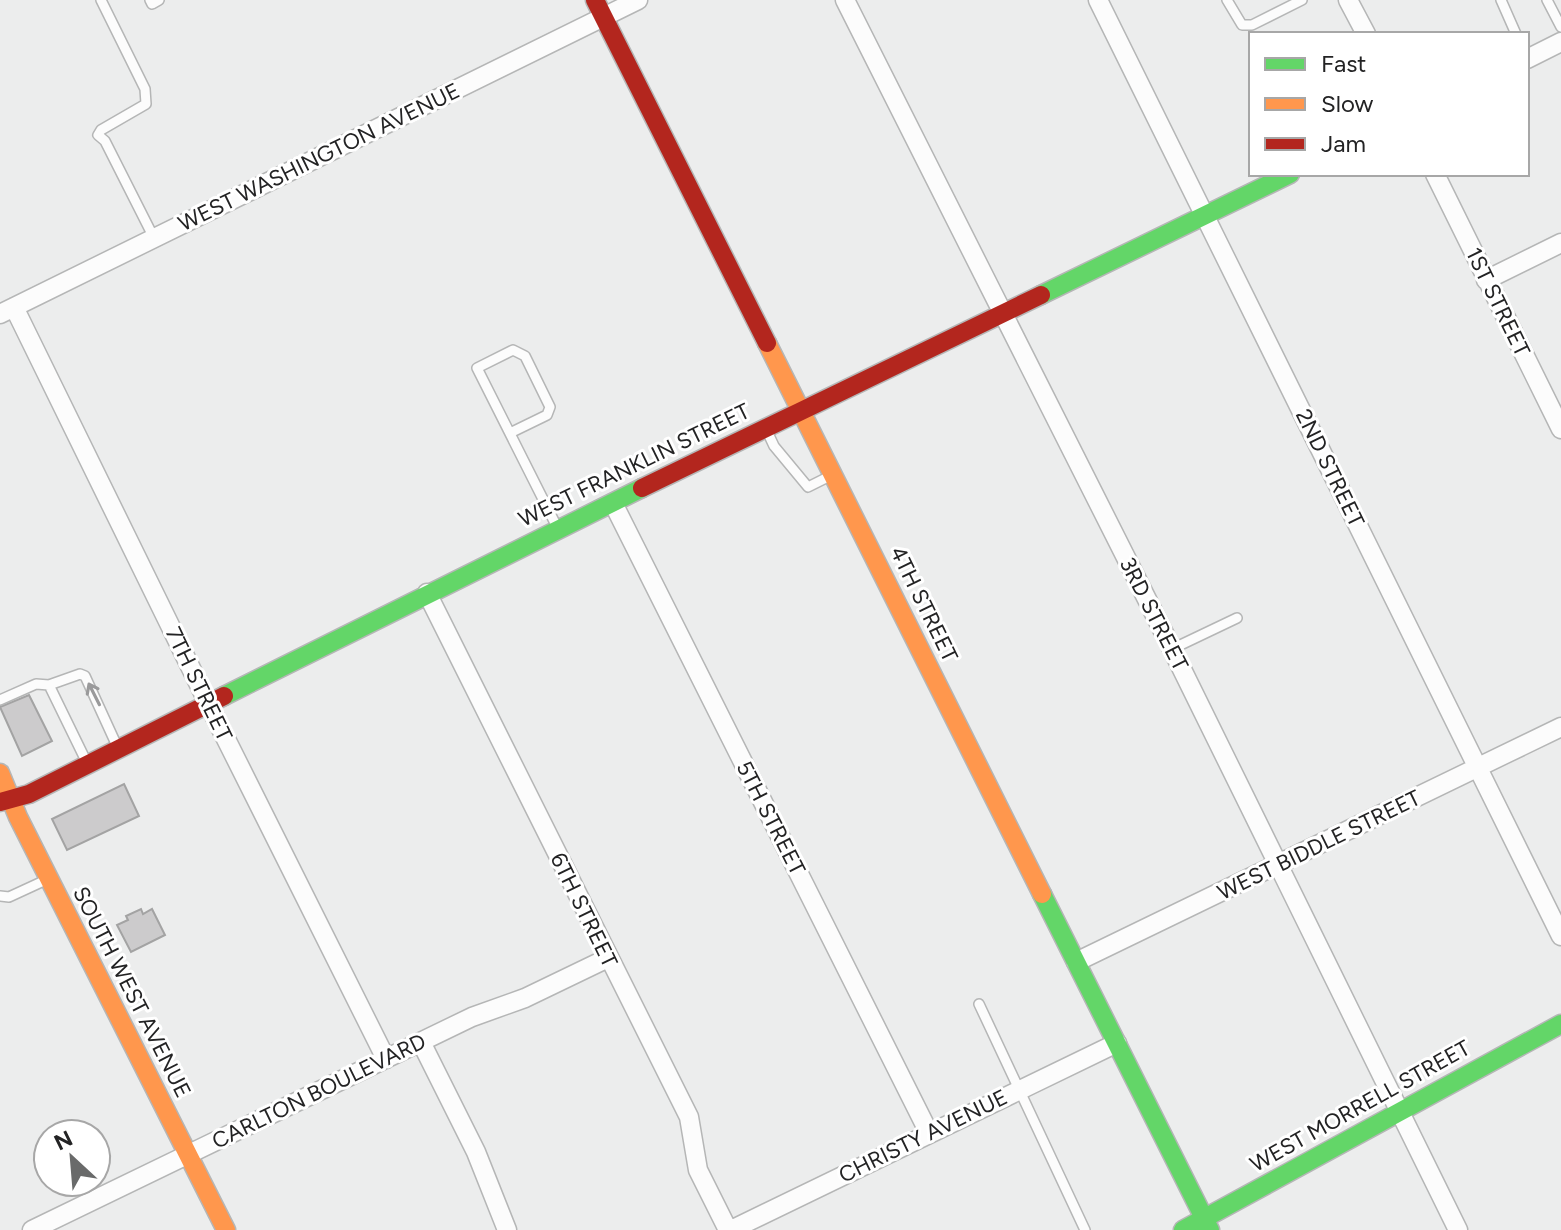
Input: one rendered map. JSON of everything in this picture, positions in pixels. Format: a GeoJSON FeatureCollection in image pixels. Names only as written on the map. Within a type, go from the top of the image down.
{"type":"FeatureCollection","features":[{"type":"Feature","properties":{"kind":"street","name":"4TH STREET"},"geometry":{"type":"LineString","coordinates":[[595,0],[1208,1225]]}},
{"type":"Feature","properties":{"kind":"street","name":"WEST WASHINGTON AVENUE"},"geometry":{"type":"LineString","coordinates":[[7,310],[638,0]]}},
{"type":"Feature","properties":{"kind":"street","name":"3RD STREET"},"geometry":{"type":"LineString","coordinates":[[845,0],[1172,649],[1458,1230]]}},
{"type":"Feature","properties":{"kind":"street","name":"2ND STREET"},"geometry":{"type":"LineString","coordinates":[[1098,0],[1561,936]]}},
{"type":"Feature","properties":{"kind":"street"},"geometry":{"type":"LineString","coordinates":[[1348,0],[1365,32]]}},
{"type":"Feature","properties":{"kind":"street"},"geometry":{"type":"LineString","coordinates":[[1529,57],[1561,42]]}},
{"type":"Feature","properties":{"kind":"street","name":"WEST FRANKLIN STREET"},"geometry":{"type":"LineString","coordinates":[[6,800],[29,794],[427,593],[1286,176]]}},
{"type":"Feature","properties":{"kind":"street","name":"1ST STREET"},"geometry":{"type":"LineString","coordinates":[[1436,176],[1561,429]]}},
{"type":"Feature","properties":{"kind":"street"},"geometry":{"type":"LineString","coordinates":[[1486,280],[1561,243]]}},
{"type":"Feature","properties":{"kind":"street","name":"7TH STREET"},"geometry":{"type":"LineString","coordinates":[[7,310],[386,1059]]}},
{"type":"Feature","properties":{"kind":"street","name":"5TH STREET"},"geometry":{"type":"LineString","coordinates":[[613,503],[929,1133]]}},
{"type":"Feature","properties":{"kind":"street","name":"6TH STREET"},"geometry":{"type":"LineString","coordinates":[[427,593],[689,1117],[698,1170],[730,1230]]}},
{"type":"Feature","properties":{"kind":"street","name":"WEST BIDDLE STREET"},"geometry":{"type":"LineString","coordinates":[[1076,962],[1561,727]]}},
{"type":"Feature","properties":{"kind":"street","name":"SOUTH WEST AVENUE"},"geometry":{"type":"LineString","coordinates":[[0,773],[6,800],[18,817],[226,1230]]}},
{"type":"Feature","properties":{"kind":"street","name":"CARLTON BOULEVARD"},"geometry":{"type":"LineString","coordinates":[[32,1230],[472,1017],[525,998],[608,958]]}},
{"type":"Feature","properties":{"kind":"street","name":"WEST MORRELL STREET"},"geometry":{"type":"LineString","coordinates":[[1183,1230],[1208,1225],[1399,1110],[1561,1024]]}},
{"type":"Feature","properties":{"kind":"street"},"geometry":{"type":"LineString","coordinates":[[421,1042],[476,1152],[507,1230]]}},
{"type":"Feature","properties":{"kind":"street","name":"CHRISTY AVENUE"},"geometry":{"type":"LineString","coordinates":[[730,1230],[1117,1043]]}},
{"type":"Feature","properties":{"kind":"lane"},"geometry":{"type":"LineString","coordinates":[[101,0],[145,89],[147,99],[146,104],[101,130],[98,135],[105,141],[154,238]]}},
{"type":"Feature","properties":{"kind":"lane"},"geometry":{"type":"LineString","coordinates":[[1227,0],[1242,25],[1252,25],[1302,0]]}},
{"type":"Feature","properties":{"kind":"lane"},"geometry":{"type":"LineString","coordinates":[[1501,0],[1515,32]]}},
{"type":"Feature","properties":{"kind":"lane"},"geometry":{"type":"LineString","coordinates":[[1547,0],[1561,27]]}},
{"type":"Feature","properties":{"kind":"lane"},"geometry":{"type":"LineString","coordinates":[[510,433],[547,415],[550,407],[525,356],[513,350],[477,368],[558,529]]}},
{"type":"Feature","properties":{"kind":"lane"},"geometry":{"type":"LineString","coordinates":[[765,428],[774,446],[808,487],[833,474]]}},
{"type":"Feature","properties":{"kind":"lane"},"geometry":{"type":"LineString","coordinates":[[1172,649],[1237,618]]}},
{"type":"Feature","properties":{"kind":"lane"},"geometry":{"type":"LineString","coordinates":[[0,700],[36,684],[49,685],[80,674],[85,676],[118,748]]}},
{"type":"Feature","properties":{"kind":"lane"},"geometry":{"type":"LineString","coordinates":[[49,685],[88,765]]}},
{"type":"Feature","properties":{"kind":"lane"},"geometry":{"type":"LineString","coordinates":[[0,896],[9,897],[48,879]]}},
{"type":"Feature","properties":{"kind":"lane"},"geometry":{"type":"LineString","coordinates":[[979,1004],[1085,1230]]}},
{"type":"Feature","properties":{"kind":"building"},"geometry":{"type":"Polygon","coordinates":[[[29,695],[52,741],[22,756],[0,707],[29,695]]]}},
{"type":"Feature","properties":{"kind":"building"},"geometry":{"type":"Polygon","coordinates":[[[124,784],[139,816],[67,850],[52,819],[124,784]]]}},
{"type":"Feature","properties":{"kind":"building"},"geometry":{"type":"Polygon","coordinates":[[[141,909],[143,914],[152,909],[165,935],[131,952],[117,925],[128,920],[126,916],[141,909]]]}},
{"type":"Feature","properties":{"kind":"traffic: fast"},"geometry":{"type":"LineString","coordinates":[[1041,295],[1286,176]]}},
{"type":"Feature","properties":{"kind":"traffic: fast"},"geometry":{"type":"LineString","coordinates":[[224,696],[642,488]]}},
{"type":"Feature","properties":{"kind":"traffic: fast"},"geometry":{"type":"LineString","coordinates":[[1042,894],[1210,1230]]}},
{"type":"Feature","properties":{"kind":"traffic: fast"},"geometry":{"type":"LineString","coordinates":[[1183,1230],[1561,1024]]}},
{"type":"Feature","properties":{"kind":"traffic: slow"},"geometry":{"type":"LineString","coordinates":[[767,343],[1042,894]]}},
{"type":"Feature","properties":{"kind":"traffic: slow"},"geometry":{"type":"LineString","coordinates":[[0,773],[18,817],[226,1230]]}},
{"type":"Feature","properties":{"kind":"traffic: jam"},"geometry":{"type":"LineString","coordinates":[[595,0],[767,343]]}},
{"type":"Feature","properties":{"kind":"traffic: jam"},"geometry":{"type":"LineString","coordinates":[[642,488],[1041,295]]}},
{"type":"Feature","properties":{"kind":"traffic: jam"},"geometry":{"type":"LineString","coordinates":[[0,802],[29,794],[224,696]]}}]}
